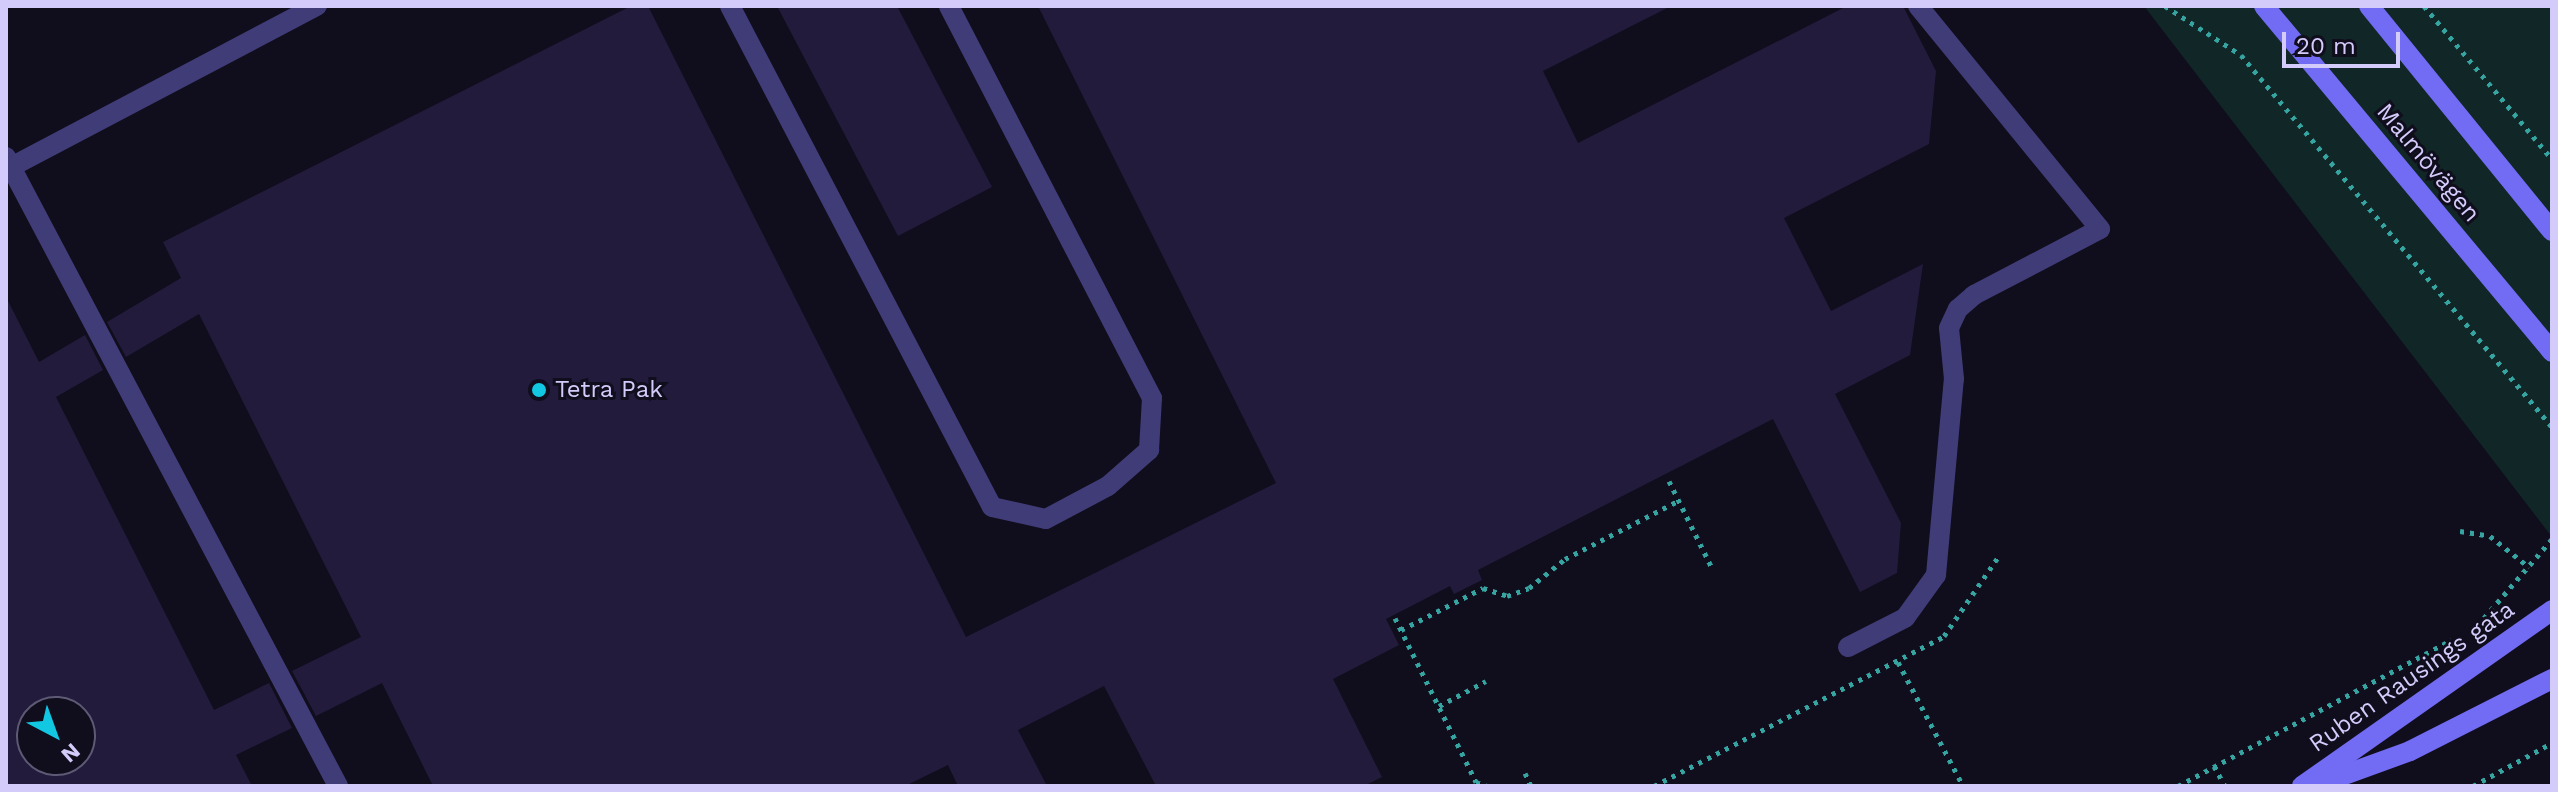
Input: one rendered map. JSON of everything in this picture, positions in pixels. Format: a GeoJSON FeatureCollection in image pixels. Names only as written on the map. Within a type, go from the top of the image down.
{"type":"FeatureCollection","features":[{"type":"Feature","properties":{"kind":"main road","name":"Malmövägen"},"geometry":{"type":"LineString","coordinates":[[2264,6],[2552,352]]}},
{"type":"Feature","properties":{"kind":"main road"},"geometry":{"type":"LineString","coordinates":[[2369,6],[2552,231]]}},
{"type":"Feature","properties":{"kind":"main road","name":"Ruben Rausings gata"},"geometry":{"type":"LineString","coordinates":[[2302,786],[2552,610]]}},
{"type":"Feature","properties":{"kind":"main road","name":"Ruben Rausings gata"},"geometry":{"type":"LineString","coordinates":[[2314,786],[2410,751],[2552,679]]}},
{"type":"Feature","properties":{"kind":"lane"},"geometry":{"type":"LineString","coordinates":[[317,6],[9,162],[338,786]]}},
{"type":"Feature","properties":{"kind":"lane"},"geometry":{"type":"LineString","coordinates":[[730,6],[992,507],[1046,519],[1108,486],[1149,450],[1152,398],[949,6]]}},
{"type":"Feature","properties":{"kind":"lane"},"geometry":{"type":"LineString","coordinates":[[1848,647],[1905,618],[1936,575],[1954,379],[1949,328],[1958,309],[1974,295],[2100,229],[1918,6]]}},
{"type":"Feature","properties":{"kind":"path"},"geometry":{"type":"LineString","coordinates":[[2165,6],[2241,55],[2552,427]]}},
{"type":"Feature","properties":{"kind":"path"},"geometry":{"type":"LineString","coordinates":[[2424,6],[2552,159]]}},
{"type":"Feature","properties":{"kind":"path"},"geometry":{"type":"LineString","coordinates":[[1669,481],[1711,566]]}},
{"type":"Feature","properties":{"kind":"path"},"geometry":{"type":"LineString","coordinates":[[1401,630],[1483,588],[1507,596],[1529,588],[1565,559],[1678,501]]}},
{"type":"Feature","properties":{"kind":"path"},"geometry":{"type":"LineString","coordinates":[[2460,531],[2490,536],[2529,567]]}},
{"type":"Feature","properties":{"kind":"path"},"geometry":{"type":"LineString","coordinates":[[2475,625],[2552,539]]}},
{"type":"Feature","properties":{"kind":"path"},"geometry":{"type":"LineString","coordinates":[[1654,786],[1944,636],[1998,557]]}},
{"type":"Feature","properties":{"kind":"path"},"geometry":{"type":"LineString","coordinates":[[1395,618],[1476,782],[1487,786]]}},
{"type":"Feature","properties":{"kind":"path"},"geometry":{"type":"LineString","coordinates":[[2178,786],[2465,633]]}},
{"type":"Feature","properties":{"kind":"path"},"geometry":{"type":"LineString","coordinates":[[1898,662],[1963,786]]}},
{"type":"Feature","properties":{"kind":"path"},"geometry":{"type":"LineString","coordinates":[[1439,706],[1486,681]]}},
{"type":"Feature","properties":{"kind":"path"},"geometry":{"type":"LineString","coordinates":[[2473,786],[2552,743]]}},
{"type":"Feature","properties":{"kind":"path"},"geometry":{"type":"LineString","coordinates":[[2214,766],[2225,786]]}},
{"type":"Feature","properties":{"kind":"path"},"geometry":{"type":"LineString","coordinates":[[1525,773],[1531,786]]}},
{"type":"Feature","properties":{"kind":"green space"},"geometry":{"type":"Polygon","coordinates":[[[2144,6],[2552,6],[2552,537],[2144,6]]]}},
{"type":"Feature","properties":{"kind":"building","name":"Tetra Pak"},"geometry":{"type":"Polygon","coordinates":[[[631,6],[648,6],[966,637],[1276,483],[1038,6],[1671,6],[1543,71],[1578,143],[1847,6],[1903,6],[1936,71],[1929,144],[1784,218],[1831,311],[1923,264],[1910,355],[1835,394],[1901,523],[1897,573],[1860,592],[1773,419],[1478,570],[1482,580],[1454,594],[1450,586],[1386,619],[1399,645],[1333,679],[1382,777],[1364,786],[1156,786],[1104,686],[1018,730],[1047,786],[958,786],[948,765],[905,786],[433,786],[382,683],[316,716],[292,671],[361,637],[199,314],[126,357],[107,322],[181,278],[163,242],[631,6]]]}},
{"type":"Feature","properties":{"kind":"building"},"geometry":{"type":"Polygon","coordinates":[[[777,6],[897,6],[992,187],[898,236],[777,6]]]}},
{"type":"Feature","properties":{"kind":"building"},"geometry":{"type":"Polygon","coordinates":[[[6,297],[39,362],[85,335],[103,370],[56,397],[214,710],[269,683],[292,728],[236,755],[252,786],[6,786],[6,297]]]}},
{"type":"Feature","properties":{"kind":"place","name":"Tetra Pak"},"geometry":{"type":"Point","coordinates":[539,390]}}]}
